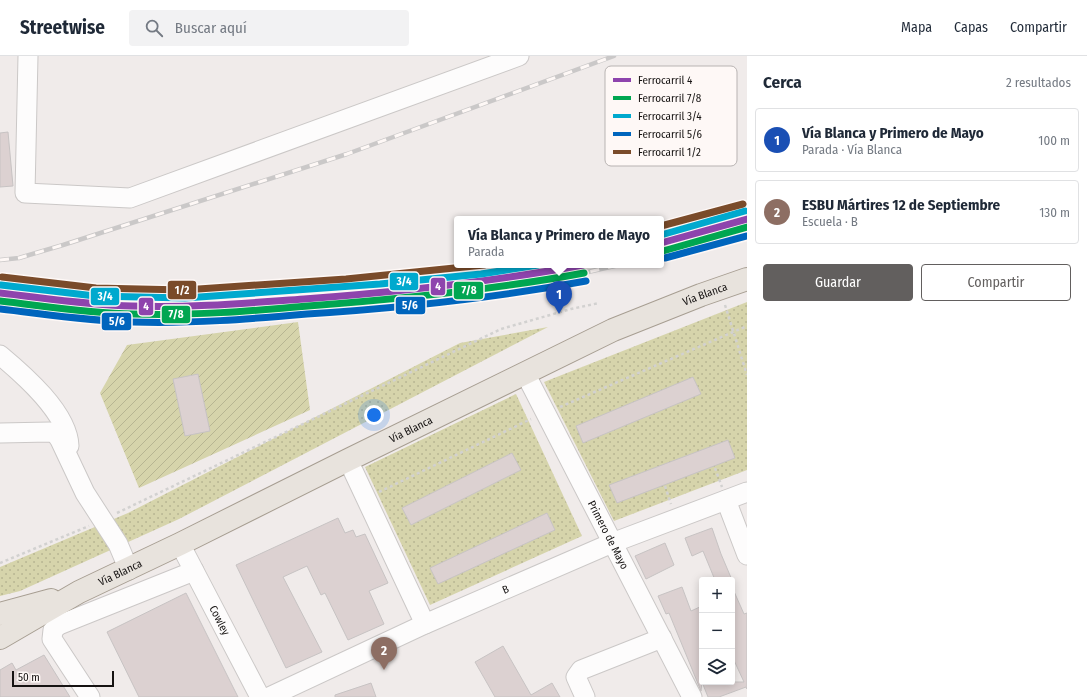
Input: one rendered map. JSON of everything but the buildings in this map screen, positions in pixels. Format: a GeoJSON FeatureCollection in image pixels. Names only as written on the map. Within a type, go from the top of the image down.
{"type":"FeatureCollection","features":[{"type":"Feature","properties":{"kind":"main road","name":"Vía Blanca"},"geometry":{"type":"LineString","coordinates":[[6,636],[79,592],[128,570],[613,330],[747,279]]}},
{"type":"Feature","properties":{"kind":"main road","name":"Vía Blanca"},"geometry":{"type":"LineString","coordinates":[[0,614],[79,592]]}},
{"type":"Feature","properties":{"kind":"street"},"geometry":{"type":"LineString","coordinates":[[28,56],[25,193],[130,198],[520,56]]}},
{"type":"Feature","properties":{"kind":"street"},"geometry":{"type":"LineString","coordinates":[[0,355],[26,378],[45,398],[54,411],[69,438],[68,455]]}},
{"type":"Feature","properties":{"kind":"street","name":"Primero de Mayo"},"geometry":{"type":"LineString","coordinates":[[525,373],[692,697]]}},
{"type":"Feature","properties":{"kind":"street"},"geometry":{"type":"LineString","coordinates":[[0,433],[50,432],[56,434],[68,455],[85,493],[118,544],[128,570]]}},
{"type":"Feature","properties":{"kind":"street"},"geometry":{"type":"LineString","coordinates":[[348,460],[425,624]]}},
{"type":"Feature","properties":{"kind":"street","name":"B"},"geometry":{"type":"LineString","coordinates":[[269,697],[425,624],[612,543],[747,492]]}},
{"type":"Feature","properties":{"kind":"street"},"geometry":{"type":"LineString","coordinates":[[726,500],[747,555]]}},
{"type":"Feature","properties":{"kind":"street","name":"Cowley"},"geometry":{"type":"LineString","coordinates":[[180,544],[260,697]]}},
{"type":"Feature","properties":{"kind":"street"},"geometry":{"type":"LineString","coordinates":[[90,697],[52,639],[53,630],[59,625],[194,571]]}},
{"type":"Feature","properties":{"kind":"street"},"geometry":{"type":"LineString","coordinates":[[585,697],[576,678],[581,670],[662,638]]}},
{"type":"Feature","properties":{"kind":"path"},"geometry":{"type":"LineString","coordinates":[[720,288],[747,375]]}},
{"type":"Feature","properties":{"kind":"path"},"geometry":{"type":"LineString","coordinates":[[0,563],[102,521],[501,329],[571,309],[599,304]]}},
{"type":"Feature","properties":{"kind":"shaded area"},"geometry":{"type":"Polygon","coordinates":[[[747,302],[747,470],[614,521],[544,382],[747,302]]]}},
{"type":"Feature","properties":{"kind":"shaded area"},"geometry":{"type":"Polygon","coordinates":[[[298,322],[310,410],[139,488],[100,393],[127,345],[298,322]]]}},
{"type":"Feature","properties":{"kind":"shaded area"},"geometry":{"type":"Polygon","coordinates":[[[548,327],[179,519],[20,591],[0,596],[0,567],[128,513],[460,343],[548,327]]]}},
{"type":"Feature","properties":{"kind":"shaded area"},"geometry":{"type":"Polygon","coordinates":[[[516,394],[582,536],[430,605],[365,467],[516,394]]]}},
{"type":"Feature","properties":{"kind":"railway"},"geometry":{"type":"LineString","coordinates":[[0,260],[19,258],[63,245],[347,154],[614,56]]}},
{"type":"Feature","properties":{"kind":"railway"},"geometry":{"type":"LineString","coordinates":[[664,233],[747,210]]}},
{"type":"Feature","properties":{"kind":"railway"},"geometry":{"type":"LineString","coordinates":[[664,253],[747,229]]}},
{"type":"Feature","properties":{"kind":"railway"},"geometry":{"type":"LineString","coordinates":[[0,282],[109,294],[170,295],[277,291],[384,283],[456,277],[521,268]]}},
{"type":"Feature","properties":{"kind":"railway"},"geometry":{"type":"LineString","coordinates":[[0,301],[105,314],[171,314],[278,310],[387,301],[539,283],[606,268]]}},
{"type":"Feature","properties":{"kind":"rail line","name":"1/2"},"geometry":{"type":"LineString","coordinates":[[664,225],[743,204]]}},
{"type":"Feature","properties":{"kind":"rail line","name":"3/4"},"geometry":{"type":"LineString","coordinates":[[664,234],[745,211]]}},
{"type":"Feature","properties":{"kind":"rail line","name":"4"},"geometry":{"type":"LineString","coordinates":[[664,242],[747,219]]}},
{"type":"Feature","properties":{"kind":"rail line","name":"7/8"},"geometry":{"type":"LineString","coordinates":[[664,251],[747,227]]}},
{"type":"Feature","properties":{"kind":"rail line","name":"5/6"},"geometry":{"type":"LineString","coordinates":[[665,258],[747,236]]}},
{"type":"Feature","properties":{"kind":"rail line","name":"1/2"},"geometry":{"type":"LineString","coordinates":[[2,277],[96,288],[184,290],[346,279],[454,268]]}},
{"type":"Feature","properties":{"kind":"rail line","name":"3/4"},"geometry":{"type":"LineString","coordinates":[[1,285],[95,296],[185,298],[380,284],[481,274],[519,268]]}},
{"type":"Feature","properties":{"kind":"rail line","name":"4"},"geometry":{"type":"LineString","coordinates":[[0,293],[116,305],[218,305],[409,290],[566,268]]}},
{"type":"Feature","properties":{"kind":"rail line","name":"7/8"},"geometry":{"type":"LineString","coordinates":[[0,301],[116,313],[220,313],[412,297],[516,284],[584,273]]}},
{"type":"Feature","properties":{"kind":"rail line","name":"5/6"},"geometry":{"type":"LineString","coordinates":[[0,309],[116,321],[220,321],[447,302],[586,281]]}},
{"type":"Feature","properties":{"kind":"place","name":"Vía Blanca y Primero de Mayo"},"geometry":{"type":"Point","coordinates":[559,314]}},
{"type":"Feature","properties":{"kind":"place","name":"ESBU Mártires 12 de Septiembre"},"geometry":{"type":"Point","coordinates":[384,670]}}]}
